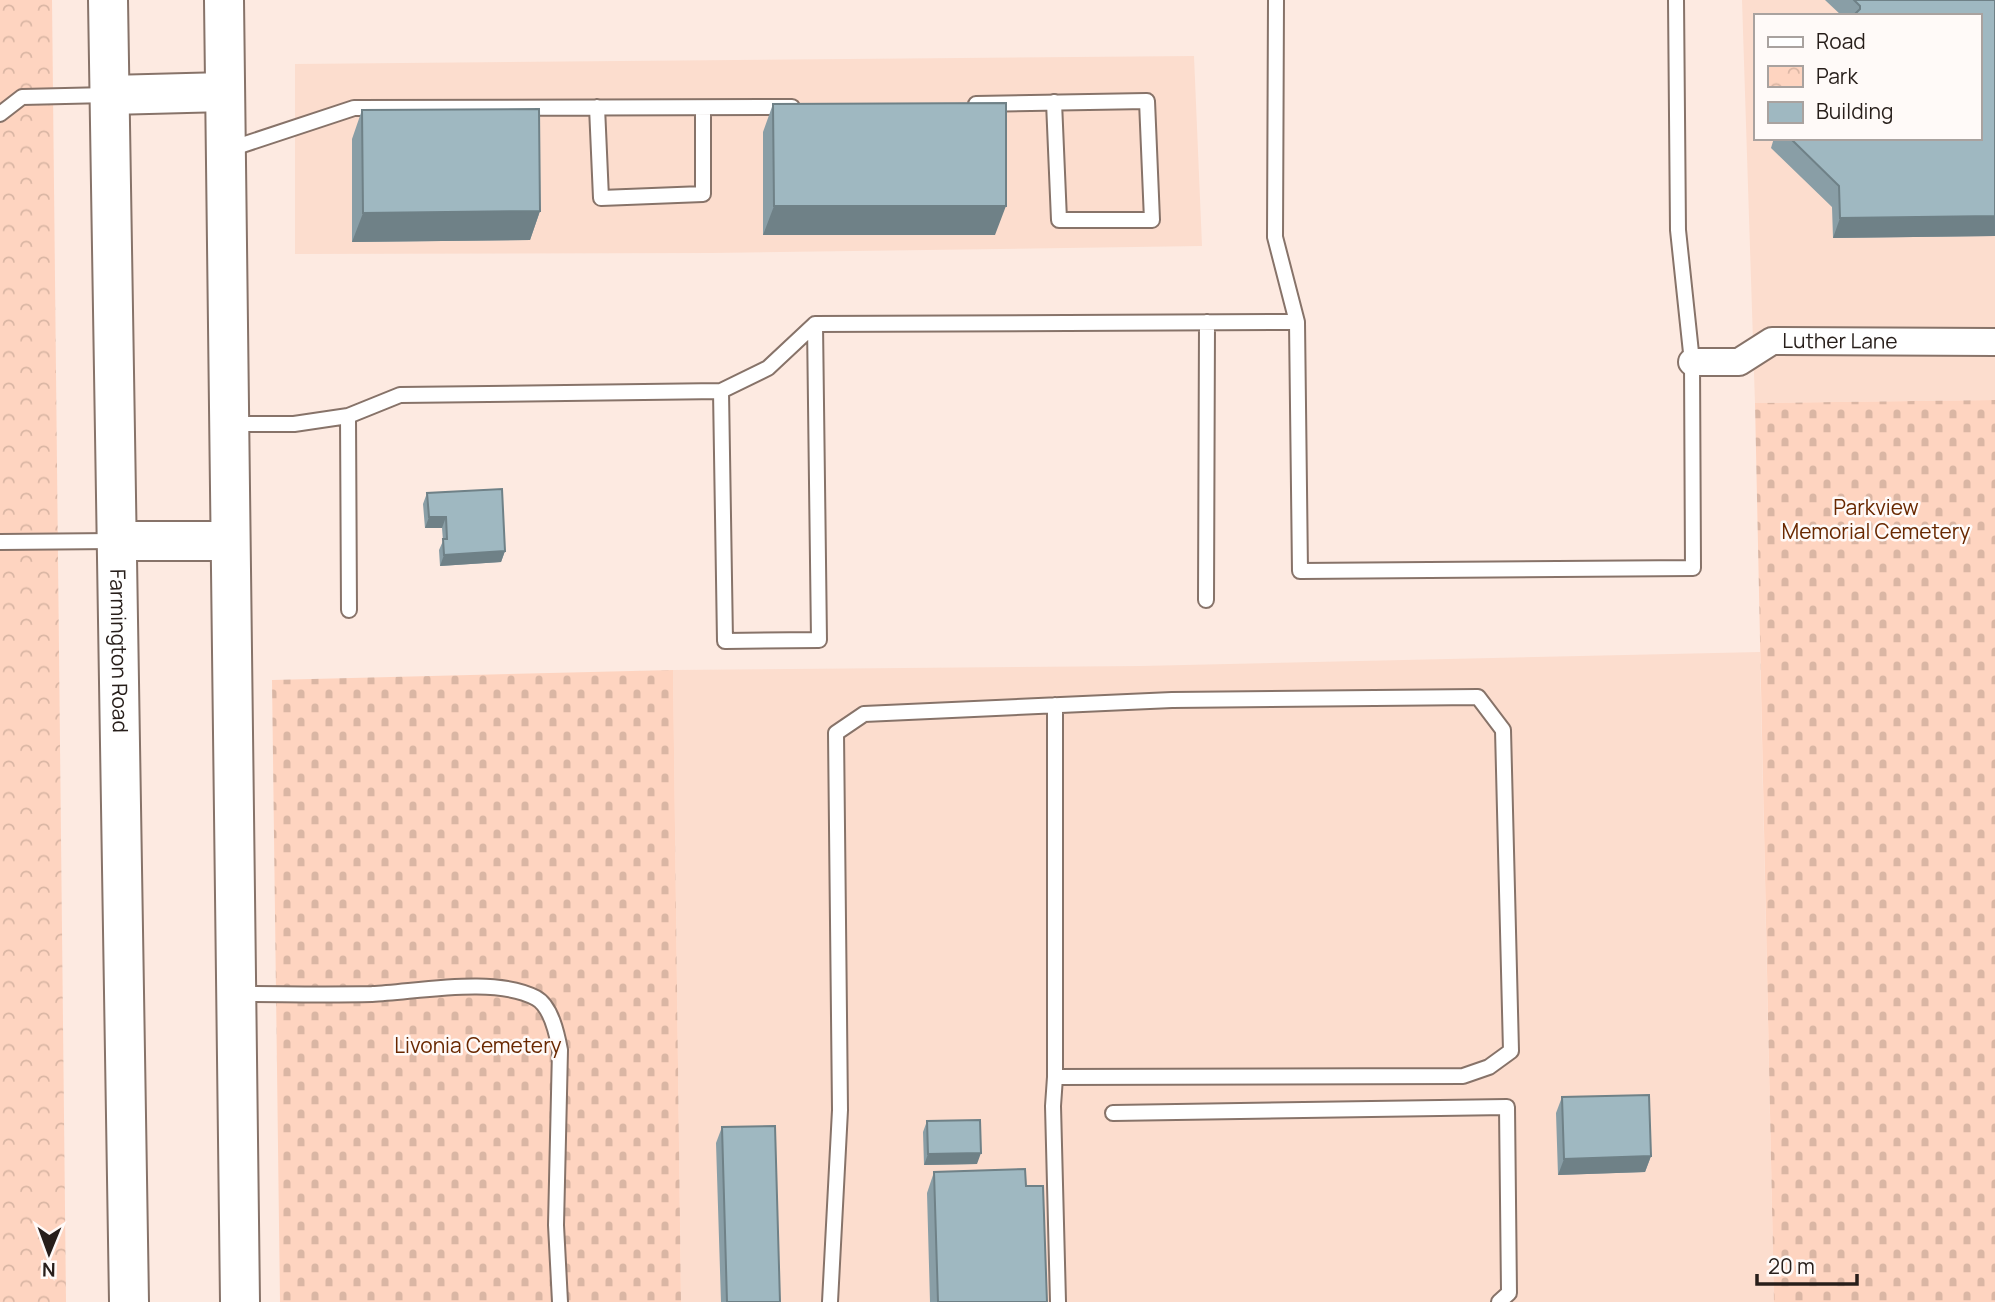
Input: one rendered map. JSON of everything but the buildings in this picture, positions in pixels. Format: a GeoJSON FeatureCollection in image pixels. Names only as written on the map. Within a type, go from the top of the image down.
{"type":"FeatureCollection","features":[{"type":"Feature","properties":{"kind":"main road","name":"Farmington Road"},"geometry":{"type":"LineString","coordinates":[[108,0],[129,1302]]}},
{"type":"Feature","properties":{"kind":"main road"},"geometry":{"type":"LineString","coordinates":[[224,0],[240,1302]]}},
{"type":"Feature","properties":{"kind":"main road"},"geometry":{"type":"LineString","coordinates":[[110,95],[225,92]]}},
{"type":"Feature","properties":{"kind":"main road"},"geometry":{"type":"LineString","coordinates":[[118,541],[230,541]]}},
{"type":"Feature","properties":{"kind":"street","name":"Luther Lane"},"geometry":{"type":"LineString","coordinates":[[1692,362],[1739,362],[1772,341],[1995,342]]}},
{"type":"Feature","properties":{"kind":"lane"},"geometry":{"type":"LineString","coordinates":[[1276,0],[1275,237],[1297,321],[1300,571],[1693,568],[1692,362],[1678,230],[1676,0]]}},
{"type":"Feature","properties":{"kind":"lane"},"geometry":{"type":"LineString","coordinates":[[0,114],[22,97],[110,95]]}},
{"type":"Feature","properties":{"kind":"lane"},"geometry":{"type":"LineString","coordinates":[[958,104],[1054,102],[1147,101],[1152,220],[1059,220],[1054,102]]}},
{"type":"Feature","properties":{"kind":"lane"},"geometry":{"type":"LineString","coordinates":[[226,150],[354,108],[809,106]]}},
{"type":"Feature","properties":{"kind":"lane"},"geometry":{"type":"LineString","coordinates":[[597,107],[601,198],[703,194],[703,108]]}},
{"type":"Feature","properties":{"kind":"lane"},"geometry":{"type":"LineString","coordinates":[[228,424],[294,424],[348,416],[400,395],[721,391],[768,368],[815,324],[1297,321]]}},
{"type":"Feature","properties":{"kind":"lane"},"geometry":{"type":"LineString","coordinates":[[1206,600],[1208,322]]}},
{"type":"Feature","properties":{"kind":"lane"},"geometry":{"type":"LineString","coordinates":[[721,391],[725,641],[819,640],[815,324]]}},
{"type":"Feature","properties":{"kind":"lane"},"geometry":{"type":"LineString","coordinates":[[348,416],[349,610]]}},
{"type":"Feature","properties":{"kind":"lane"},"geometry":{"type":"LineString","coordinates":[[0,542],[118,541]]}},
{"type":"Feature","properties":{"kind":"lane"},"geometry":{"type":"LineString","coordinates":[[830,1302],[840,1110],[836,733],[864,714],[1172,700],[1478,697],[1503,730],[1511,1051],[1489,1067],[1463,1076],[1055,1077]]}},
{"type":"Feature","properties":{"kind":"lane"},"geometry":{"type":"LineString","coordinates":[[1055,705],[1053,1106],[1058,1302]]}},
{"type":"Feature","properties":{"kind":"lane"},"geometry":{"type":"LineString","coordinates":[[236,995],[371,993],[468,986],[512,990],[538,999],[554,1024],[560,1050],[556,1225],[560,1302]]}},
{"type":"Feature","properties":{"kind":"lane"},"geometry":{"type":"LineString","coordinates":[[1113,1113],[1507,1107],[1510,1299]]}},
{"type":"Feature","properties":{"kind":"shaded area"},"geometry":{"type":"Polygon","coordinates":[[[1742,0],[1995,0],[1995,400],[1755,403],[1742,0]]]}},
{"type":"Feature","properties":{"kind":"shaded area"},"geometry":{"type":"Polygon","coordinates":[[[1194,56],[1202,246],[712,253],[295,254],[295,64],[1194,56]]]}},
{"type":"Feature","properties":{"kind":"shaded area"},"geometry":{"type":"Polygon","coordinates":[[[1760,652],[1774,1302],[681,1302],[673,670],[1141,666],[1760,652]]]}},
{"type":"Feature","properties":{"kind":"green space"},"geometry":{"type":"Polygon","coordinates":[[[0,0],[52,0],[66,1302],[0,1302],[0,0]]]}},
{"type":"Feature","properties":{"kind":"green space","name":"Parkview Memorial Cemetery"},"geometry":{"type":"Polygon","coordinates":[[[1995,400],[1995,1302],[1774,1302],[1755,403],[1995,400]]]}},
{"type":"Feature","properties":{"kind":"green space","name":"Livonia Cemetery"},"geometry":{"type":"Polygon","coordinates":[[[673,670],[681,1302],[280,1302],[272,680],[673,670]]]}}]}
